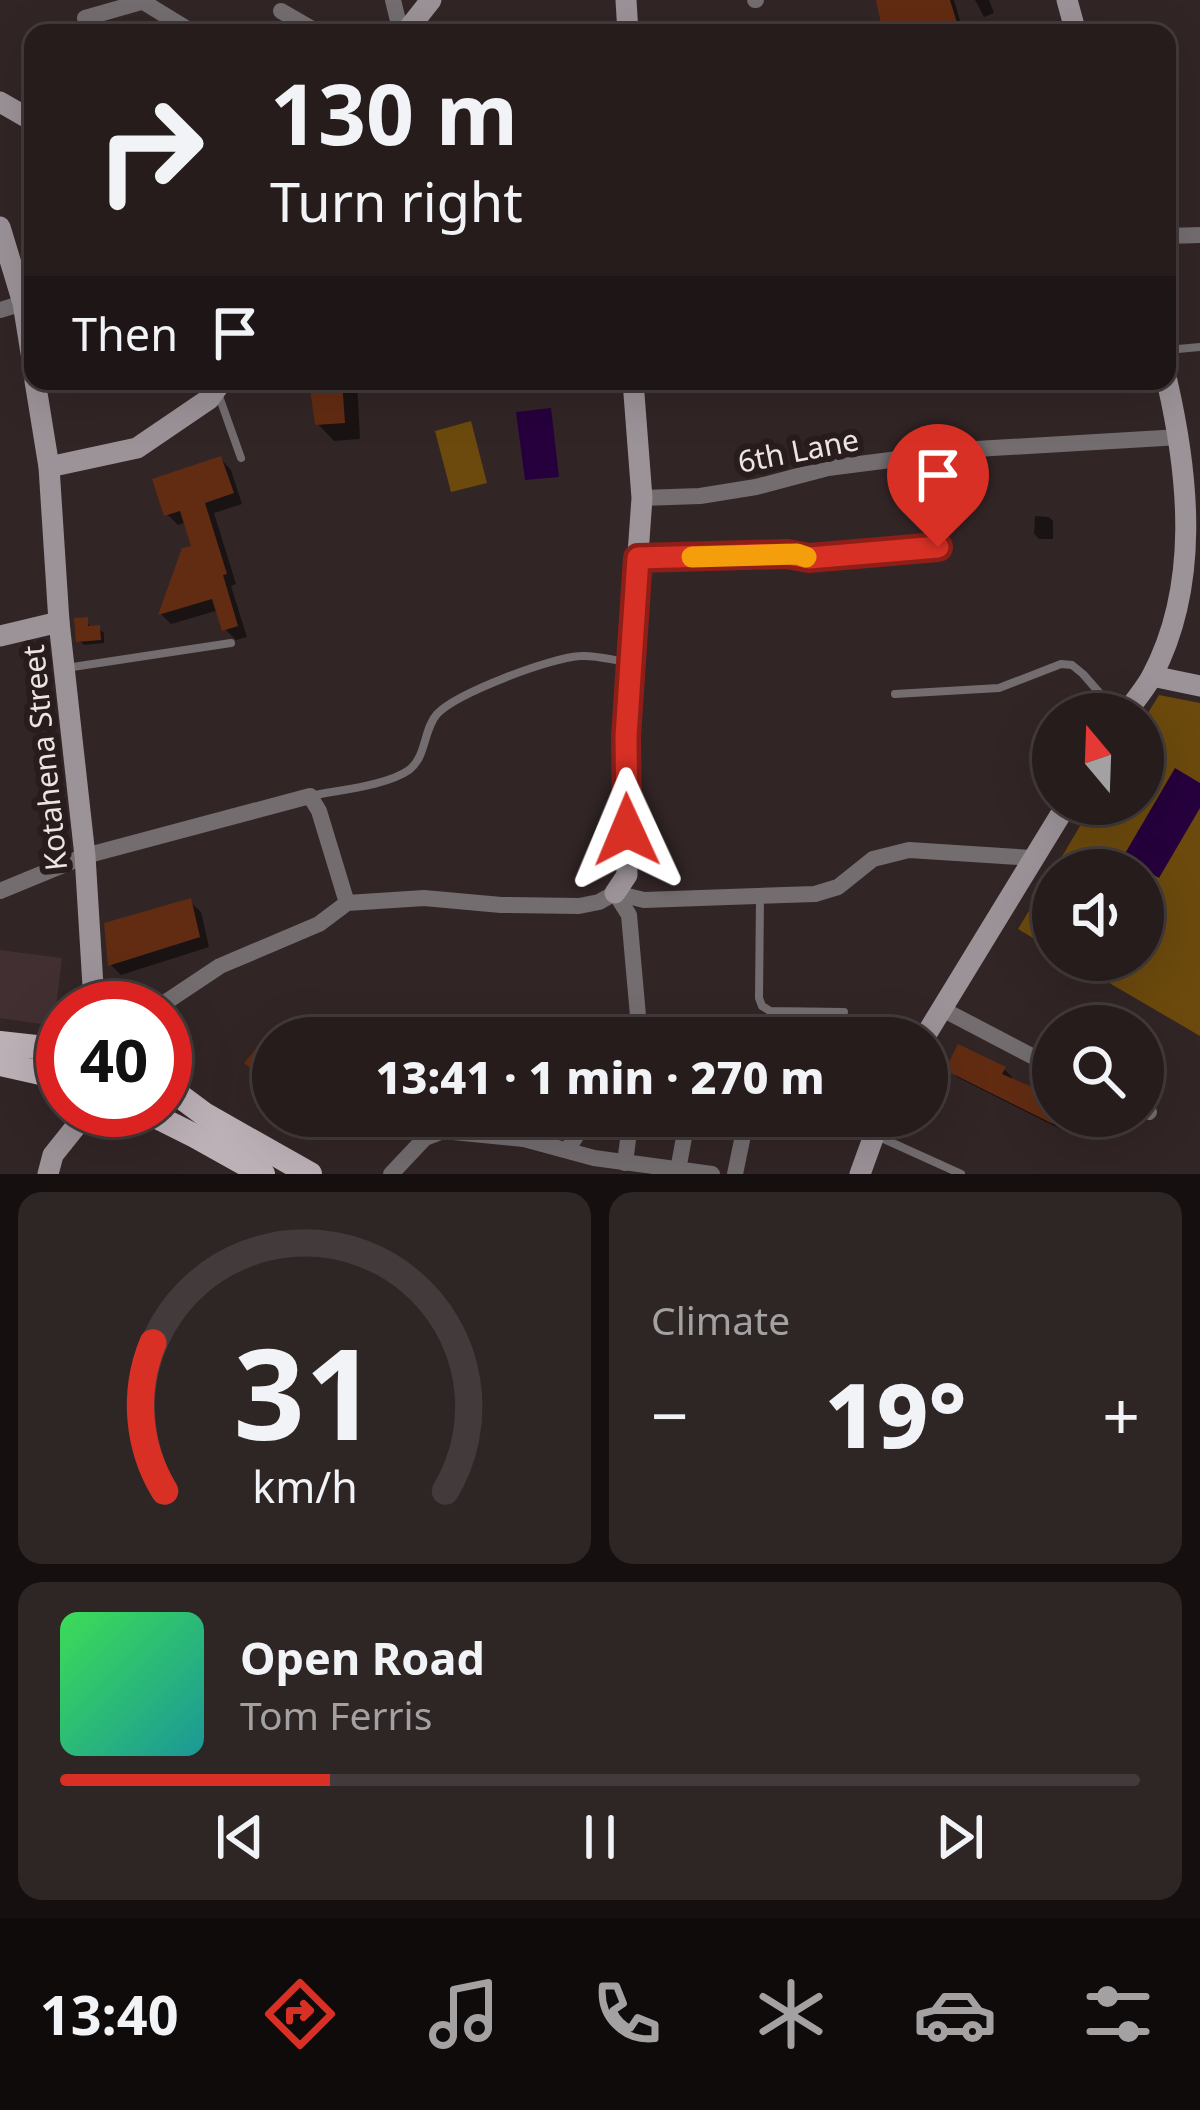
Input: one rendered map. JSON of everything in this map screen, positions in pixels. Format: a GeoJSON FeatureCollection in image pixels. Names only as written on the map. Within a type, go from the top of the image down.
{"type":"FeatureCollection","features":[{"type":"Feature","properties":{"kind":"main road"},"geometry":{"type":"LineString","coordinates":[[0,1043],[36,1047]]}},
{"type":"Feature","properties":{"kind":"main road"},"geometry":{"type":"LineString","coordinates":[[0,1064],[36,1072]]}},
{"type":"Feature","properties":{"kind":"main road"},"geometry":{"type":"LineString","coordinates":[[192,1105],[310,1174]]}},
{"type":"Feature","properties":{"kind":"main road"},"geometry":{"type":"LineString","coordinates":[[192,1135],[263,1174]]}},
{"type":"Feature","properties":{"kind":"street"},"geometry":{"type":"LineString","coordinates":[[411,24],[431,0]]}},
{"type":"Feature","properties":{"kind":"street"},"geometry":{"type":"LineString","coordinates":[[84,17],[144,1],[180,24]]}},
{"type":"Feature","properties":{"kind":"street"},"geometry":{"type":"LineString","coordinates":[[281,11],[303,24]]}},
{"type":"Feature","properties":{"kind":"street"},"geometry":{"type":"LineString","coordinates":[[0,227],[24,309]]}},
{"type":"Feature","properties":{"kind":"street"},"geometry":{"type":"LineString","coordinates":[[0,310],[23,303]]}},
{"type":"Feature","properties":{"kind":"street","name":"Kotahena Street"},"geometry":{"type":"LineString","coordinates":[[36,390],[49,467],[59,622],[86,856],[91,981]]}},
{"type":"Feature","properties":{"kind":"street"},"geometry":{"type":"LineString","coordinates":[[49,467],[137,448],[215,390]]}},
{"type":"Feature","properties":{"kind":"street"},"geometry":{"type":"LineString","coordinates":[[192,985],[220,966],[319,924],[347,903],[424,898],[579,906],[615,893],[627,874],[628,663],[642,498],[634,390]]}},
{"type":"Feature","properties":{"kind":"street"},"geometry":{"type":"LineString","coordinates":[[1138,693],[1152,676],[1177,614],[1187,538],[1180,437],[1169,390]]}},
{"type":"Feature","properties":{"kind":"street","name":"6th Lane"},"geometry":{"type":"LineString","coordinates":[[642,498],[719,493],[828,468],[976,449],[1180,437]]}},
{"type":"Feature","properties":{"kind":"street"},"geometry":{"type":"LineString","coordinates":[[638,558],[787,554],[809,558],[938,547]]}},
{"type":"Feature","properties":{"kind":"street"},"geometry":{"type":"LineString","coordinates":[[0,636],[59,622]]}},
{"type":"Feature","properties":{"kind":"street"},"geometry":{"type":"LineString","coordinates":[[1152,676],[1200,686]]}},
{"type":"Feature","properties":{"kind":"street"},"geometry":{"type":"LineString","coordinates":[[0,891],[86,856],[310,796],[347,903]]}},
{"type":"Feature","properties":{"kind":"street"},"geometry":{"type":"LineString","coordinates":[[615,893],[644,900],[815,894],[838,886],[873,859],[909,850],[1032,858]]}},
{"type":"Feature","properties":{"kind":"street"},"geometry":{"type":"LineString","coordinates":[[937,1017],[1032,860]]}},
{"type":"Feature","properties":{"kind":"street"},"geometry":{"type":"LineString","coordinates":[[615,893],[629,915],[638,1017]]}},
{"type":"Feature","properties":{"kind":"street"},"geometry":{"type":"LineString","coordinates":[[942,1009],[1032,1056]]}},
{"type":"Feature","properties":{"kind":"street"},"geometry":{"type":"LineString","coordinates":[[48,1174],[53,1155],[67,1137]]}},
{"type":"Feature","properties":{"kind":"street"},"geometry":{"type":"LineString","coordinates":[[391,1174],[428,1137]]}},
{"type":"Feature","properties":{"kind":"street"},"geometry":{"type":"LineString","coordinates":[[520,1137],[594,1158],[712,1174]]}},
{"type":"Feature","properties":{"kind":"street"},"geometry":{"type":"LineString","coordinates":[[568,1150],[575,1137]]}},
{"type":"Feature","properties":{"kind":"street"},"geometry":{"type":"LineString","coordinates":[[625,1163],[628,1137]]}},
{"type":"Feature","properties":{"kind":"street"},"geometry":{"type":"LineString","coordinates":[[678,1170],[684,1137]]}},
{"type":"Feature","properties":{"kind":"street"},"geometry":{"type":"LineString","coordinates":[[735,1174],[743,1137]]}},
{"type":"Feature","properties":{"kind":"street"},"geometry":{"type":"LineString","coordinates":[[860,1174],[874,1137]]}},
{"type":"Feature","properties":{"kind":"lane"},"geometry":{"type":"LineString","coordinates":[[221,390],[242,458]]}},
{"type":"Feature","properties":{"kind":"lane"},"geometry":{"type":"LineString","coordinates":[[64,668],[231,643]]}},
{"type":"Feature","properties":{"kind":"lane"},"geometry":{"type":"LineString","coordinates":[[310,796],[408,771],[418,761],[434,717],[449,703],[506,676],[580,656],[628,663]]}},
{"type":"Feature","properties":{"kind":"lane"},"geometry":{"type":"LineString","coordinates":[[895,694],[999,688],[1061,664],[1072,665],[1101,693]]}},
{"type":"Feature","properties":{"kind":"lane"},"geometry":{"type":"LineString","coordinates":[[760,895],[762,1006],[770,1011],[844,1012]]}},
{"type":"Feature","properties":{"kind":"lane"},"geometry":{"type":"LineString","coordinates":[[898,1137],[961,1174]]}},
{"type":"Feature","properties":{"kind":"shaded area"},"geometry":{"type":"Polygon","coordinates":[[[551,408],[559,477],[525,480],[516,412],[551,408]]]}},
{"type":"Feature","properties":{"kind":"shaded area"},"geometry":{"type":"Polygon","coordinates":[[[471,421],[487,483],[451,492],[435,431],[471,421]]]}},
{"type":"Feature","properties":{"kind":"shaded area"},"geometry":{"type":"Polygon","coordinates":[[[1164,696],[1200,703],[1200,1036],[1164,1015],[1164,1005],[1147,1005],[1106,981],[1164,981],[1164,849],[1066,849],[1081,825],[1164,825],[1164,696]]]}},
{"type":"Feature","properties":{"kind":"shaded area"},"geometry":{"type":"Polygon","coordinates":[[[1175,768],[1200,783],[1200,808],[1164,869],[1164,849],[1128,849],[1142,825],[1164,825],[1164,787],[1175,768]]]}},
{"type":"Feature","properties":{"kind":"shaded area"},"geometry":{"type":"Polygon","coordinates":[[[1032,906],[1032,937],[1018,929],[1032,906]]]}},
{"type":"Feature","properties":{"kind":"shaded area"},"geometry":{"type":"Polygon","coordinates":[[[0,950],[62,958],[59,981],[36,981],[36,1023],[0,1018],[0,950]]]}},
{"type":"Feature","properties":{"kind":"building"},"geometry":{"type":"Polygon","coordinates":[[[876,0],[950,0],[957,23],[954,24],[881,24],[876,0]]]}},
{"type":"Feature","properties":{"kind":"building"},"geometry":{"type":"Polygon","coordinates":[[[310,390],[343,390],[345,423],[315,425],[310,390]]]}},
{"type":"Feature","properties":{"kind":"building"},"geometry":{"type":"Polygon","coordinates":[[[221,456],[234,493],[205,503],[238,626],[222,631],[212,599],[158,615],[182,548],[191,546],[180,511],[164,516],[152,479],[221,456]]]}},
{"type":"Feature","properties":{"kind":"building"},"geometry":{"type":"Polygon","coordinates":[[[88,617],[88,626],[100,625],[101,640],[76,642],[74,618],[88,617]]]}},
{"type":"Feature","properties":{"kind":"building"},"geometry":{"type":"Polygon","coordinates":[[[191,898],[200,937],[108,966],[104,923],[191,898]]]}},
{"type":"Feature","properties":{"kind":"building"},"geometry":{"type":"Polygon","coordinates":[[[958,1044],[1006,1067],[1002,1074],[1032,1087],[1032,1114],[948,1072],[958,1044]]]}},
{"type":"Feature","properties":{"kind":"slow traffic"},"geometry":{"type":"LineString","coordinates":[[692,557],[806,557]]}},
{"type":"Feature","properties":{"kind":"route"},"geometry":{"type":"LineString","coordinates":[[627,830],[628,663],[638,558],[787,554],[809,558],[938,547]]}}]}
